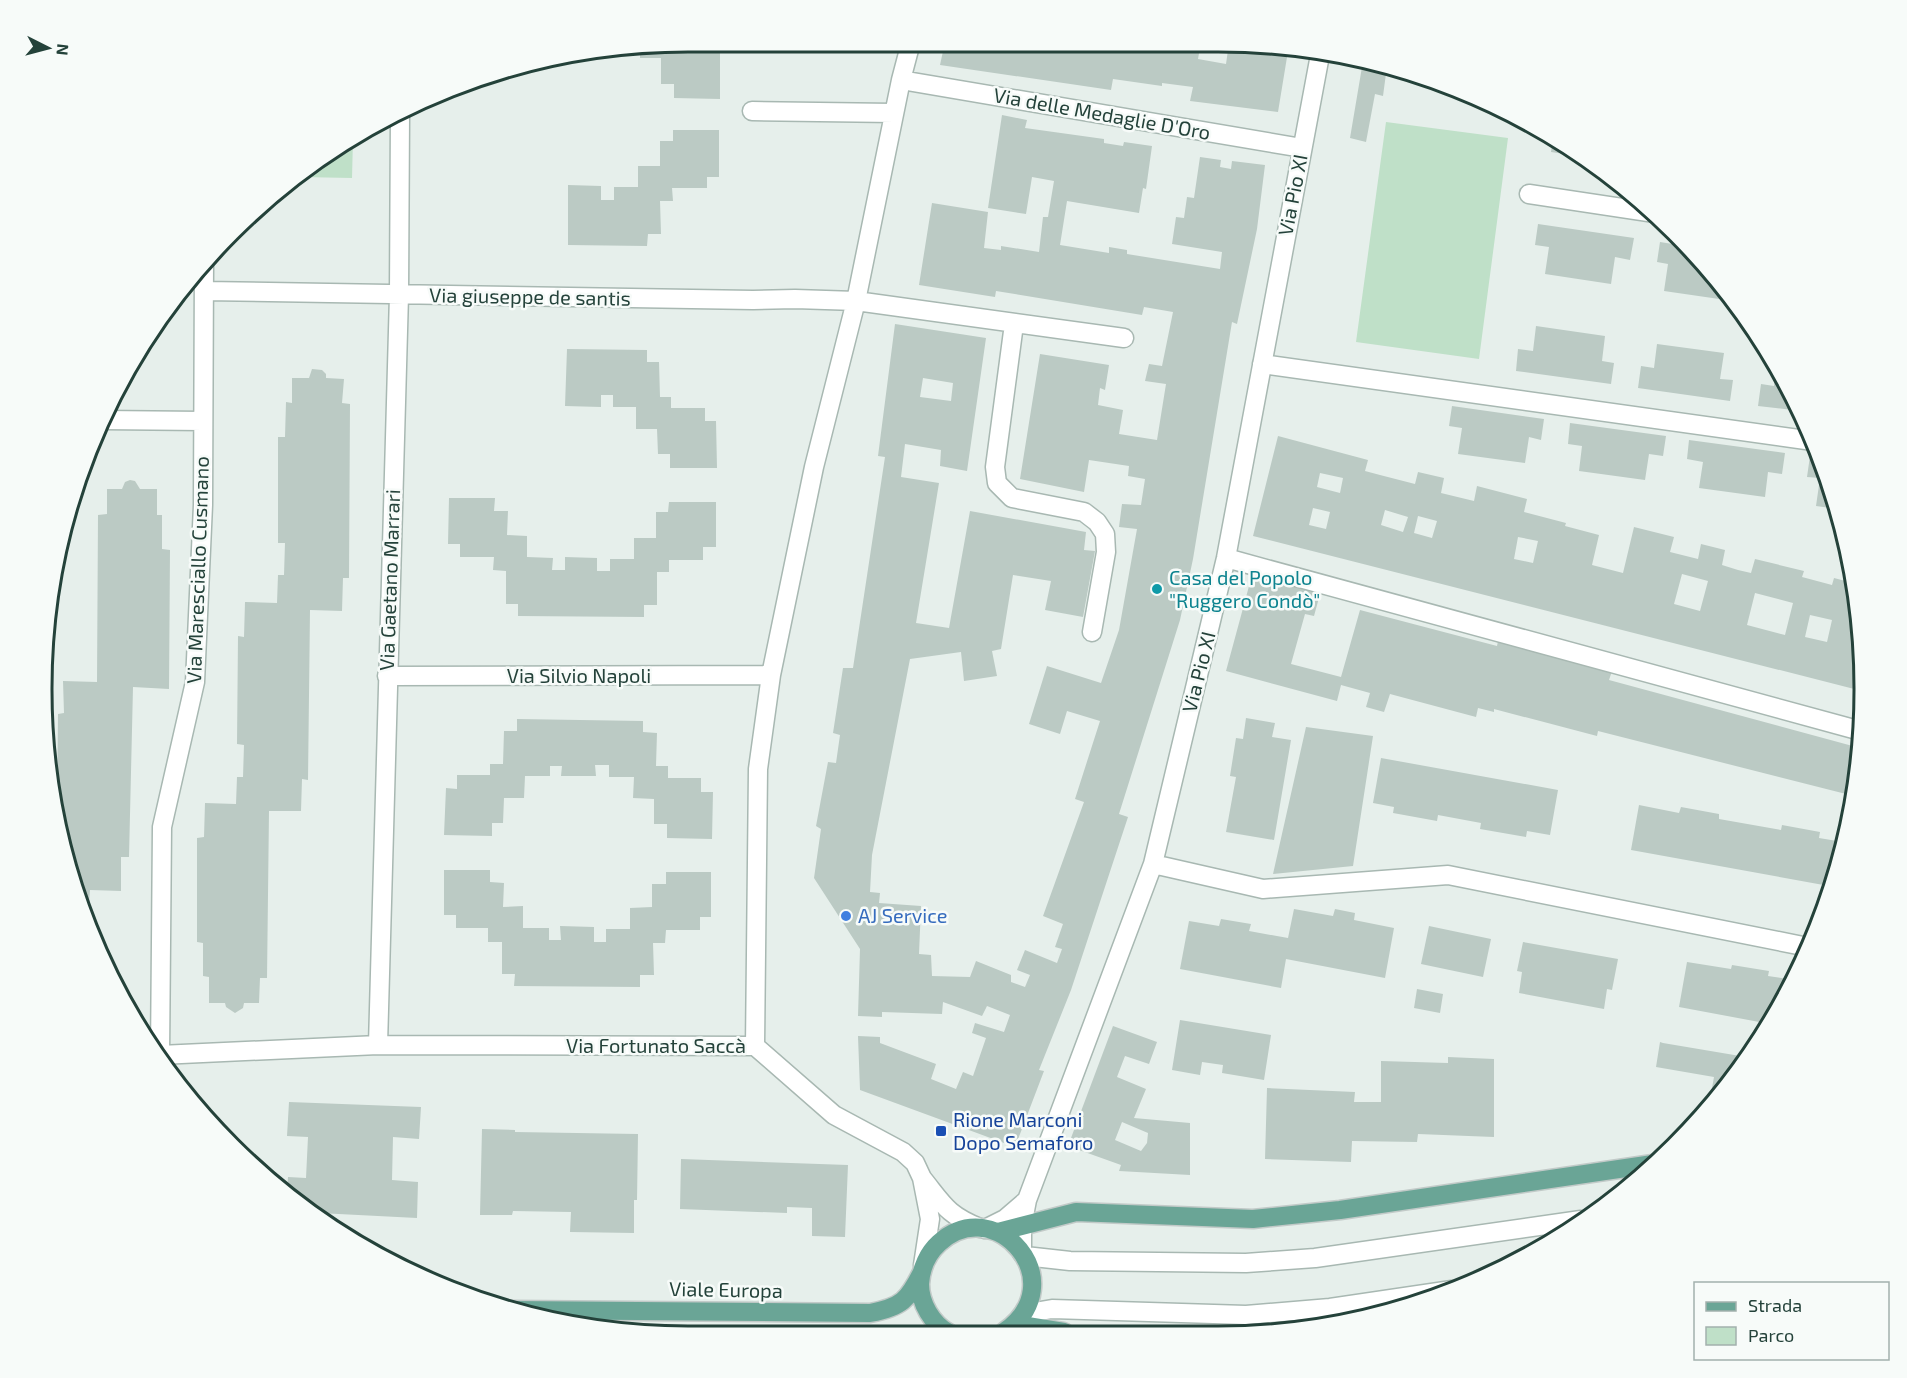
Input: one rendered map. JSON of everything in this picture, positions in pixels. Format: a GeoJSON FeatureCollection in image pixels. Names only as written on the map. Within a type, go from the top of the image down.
{"type":"FeatureCollection","features":[{"type":"Feature","properties":{"kind":"main road","name":"Viale Europa"},"geometry":{"type":"LineString","coordinates":[[553,1310],[870,1313],[897,1305],[911,1294],[932,1250],[945,1237],[962,1229],[988,1230],[1022,1226],[1076,1212],[1253,1219],[1340,1210],[1640,1166]]}},
{"type":"Feature","properties":{"kind":"main road"},"geometry":{"type":"LineString","coordinates":[[988,1230],[1013,1242],[1023,1254],[1031,1273],[1032,1291],[1026,1309],[1014,1326]]}},
{"type":"Feature","properties":{"kind":"main road"},"geometry":{"type":"LineString","coordinates":[[923,1269],[920,1284],[923,1302],[932,1318],[941,1326]]}},
{"type":"Feature","properties":{"kind":"street"},"geometry":{"type":"LineString","coordinates":[[755,1046],[758,769],[771,675],[814,467],[856,301],[908,52]]}},
{"type":"Feature","properties":{"kind":"street","name":"Via Pio XI"},"geometry":{"type":"LineString","coordinates":[[1023,1254],[1022,1226],[1028,1200],[1153,864],[1227,558],[1319,61]]}},
{"type":"Feature","properties":{"kind":"street","name":"Via delle Medaglie D'Oro"},"geometry":{"type":"LineString","coordinates":[[901,80],[1302,148]]}},
{"type":"Feature","properties":{"kind":"street"},"geometry":{"type":"LineString","coordinates":[[752,111],[894,113]]}},
{"type":"Feature","properties":{"kind":"street","name":"Via Gaetano Marrari"},"geometry":{"type":"LineString","coordinates":[[378,1046],[399,295],[400,122]]}},
{"type":"Feature","properties":{"kind":"street"},"geometry":{"type":"LineString","coordinates":[[1529,194],[1639,211]]}},
{"type":"Feature","properties":{"kind":"street","name":"Via Maresciallo Cusmano"},"geometry":{"type":"LineString","coordinates":[[160,1043],[162,827],[195,682],[202,505],[204,277]]}},
{"type":"Feature","properties":{"kind":"street","name":"Via giuseppe de santis"},"geometry":{"type":"LineString","coordinates":[[204,291],[753,300],[795,298],[856,301]]}},
{"type":"Feature","properties":{"kind":"street"},"geometry":{"type":"LineString","coordinates":[[856,301],[1124,338]]}},
{"type":"Feature","properties":{"kind":"street"},"geometry":{"type":"LineString","coordinates":[[1014,324],[995,468],[997,483],[1012,498],[1084,512],[1097,522],[1105,534],[1106,552],[1092,632]]}},
{"type":"Feature","properties":{"kind":"street"},"geometry":{"type":"LineString","coordinates":[[1262,364],[1804,440]]}},
{"type":"Feature","properties":{"kind":"street"},"geometry":{"type":"LineString","coordinates":[[112,420],[203,421]]}},
{"type":"Feature","properties":{"kind":"street"},"geometry":{"type":"LineString","coordinates":[[1227,558],[1853,728]]}},
{"type":"Feature","properties":{"kind":"street","name":"Via Silvio Napoli"},"geometry":{"type":"LineString","coordinates":[[387,676],[771,675]]}},
{"type":"Feature","properties":{"kind":"street"},"geometry":{"type":"LineString","coordinates":[[1153,864],[1263,889],[1448,875],[1800,945]]}},
{"type":"Feature","properties":{"kind":"street","name":"Via Fortunato Saccà"},"geometry":{"type":"LineString","coordinates":[[168,1055],[378,1046],[755,1046],[834,1115],[903,1152],[915,1163],[922,1178],[948,1211],[962,1221],[988,1230]]}},
{"type":"Feature","properties":{"kind":"street"},"geometry":{"type":"LineString","coordinates":[[922,1178],[930,1219],[923,1269]]}},
{"type":"Feature","properties":{"kind":"street"},"geometry":{"type":"LineString","coordinates":[[988,1230],[1028,1200]]}},
{"type":"Feature","properties":{"kind":"street"},"geometry":{"type":"LineString","coordinates":[[1023,1254],[1070,1261],[1246,1263],[1316,1258],[1565,1222]]}},
{"type":"Feature","properties":{"kind":"street"},"geometry":{"type":"LineString","coordinates":[[1014,1326],[1052,1309],[1246,1315],[1330,1308],[1408,1296]]}},
{"type":"Feature","properties":{"kind":"green space"},"geometry":{"type":"Polygon","coordinates":[[[1386,122],[1508,138],[1479,359],[1356,342],[1386,122]]]}},
{"type":"Feature","properties":{"kind":"green space"},"geometry":{"type":"Polygon","coordinates":[[[353,149],[352,178],[311,177],[353,149]]]}},
{"type":"Feature","properties":{"kind":"building"},"geometry":{"type":"Polygon","coordinates":[[[720,52],[720,99],[674,98],[674,84],[661,84],[661,58],[640,58],[640,55],[647,54],[720,52]]]}},
{"type":"Feature","properties":{"kind":"building"},"geometry":{"type":"Polygon","coordinates":[[[943,52],[1199,52],[1198,59],[1226,64],[1228,52],[1287,57],[1278,112],[1190,101],[1193,87],[1162,83],[1162,86],[1113,79],[1111,90],[940,65],[943,52]]]}},
{"type":"Feature","properties":{"kind":"building"},"geometry":{"type":"Polygon","coordinates":[[[1362,69],[1386,75],[1383,96],[1375,94],[1366,142],[1350,138],[1362,69]]]}},
{"type":"Feature","properties":{"kind":"building"},"geometry":{"type":"Polygon","coordinates":[[[1002,115],[1027,120],[1025,128],[1104,139],[1104,143],[1123,146],[1124,142],[1152,146],[1146,189],[1143,188],[1139,213],[1067,201],[1060,245],[1109,253],[1109,247],[1127,250],[1127,254],[1220,269],[1222,252],[1172,244],[1176,217],[1184,218],[1187,197],[1194,198],[1200,157],[1221,160],[1220,167],[1231,169],[1232,161],[1265,165],[1257,229],[1237,324],[1232,322],[1193,559],[1180,620],[1119,814],[1128,817],[1071,990],[1039,1070],[1044,1071],[1015,1147],[860,1090],[858,1036],[880,1037],[880,1043],[936,1064],[931,1079],[956,1089],[963,1072],[973,1076],[986,1038],[972,1033],[975,1023],[1004,1032],[1010,1015],[987,1006],[982,1016],[943,1002],[942,1014],[882,1012],[882,1017],[858,1016],[860,949],[814,878],[821,829],[816,826],[828,762],[836,763],[840,735],[833,733],[843,668],[853,668],[885,457],[878,456],[895,324],[986,338],[967,471],[940,466],[941,450],[905,444],[901,477],[939,483],[916,623],[949,628],[970,511],[1086,532],[1084,550],[1095,551],[1083,617],[1045,610],[1051,581],[1013,575],[1001,649],[992,651],[997,676],[964,681],[961,652],[910,659],[872,855],[870,892],[880,893],[879,903],[921,906],[919,954],[931,955],[932,976],[970,977],[976,961],[1011,975],[1011,982],[1025,987],[1030,975],[1017,970],[1025,950],[1057,963],[1062,949],[1055,947],[1063,924],[1043,916],[1084,802],[1075,799],[1100,721],[1067,711],[1060,734],[1029,724],[1047,666],[1101,683],[1119,630],[1137,529],[1119,527],[1122,504],[1141,505],[1145,479],[1128,476],[1129,466],[1089,460],[1084,492],[1020,479],[1040,354],[1109,365],[1105,390],[1100,388],[1098,405],[1123,410],[1119,434],[1157,440],[1166,384],[1145,381],[1149,364],[1162,366],[1173,312],[1144,307],[1142,315],[996,291],[995,297],[919,285],[932,203],[988,212],[984,248],[1001,250],[1001,246],[1039,252],[1043,217],[1048,217],[1054,181],[1032,177],[1026,214],[988,208],[1002,115]],[[923,378],[920,397],[951,401],[953,383],[923,378]]]}},
{"type":"Feature","properties":{"kind":"building"},"geometry":{"type":"Polygon","coordinates":[[[673,130],[719,130],[719,177],[707,177],[707,188],[672,188],[673,201],[660,201],[661,234],[648,234],[647,246],[568,245],[568,185],[601,186],[601,200],[614,200],[614,187],[638,187],[638,166],[660,166],[660,141],[673,141],[673,130]]]}},
{"type":"Feature","properties":{"kind":"building"},"geometry":{"type":"Polygon","coordinates":[[[1552,148],[1561,154],[1551,152],[1552,148]]]}},
{"type":"Feature","properties":{"kind":"building"},"geometry":{"type":"Polygon","coordinates":[[[1538,224],[1634,238],[1630,260],[1615,257],[1611,284],[1545,274],[1549,247],[1535,245],[1538,224]]]}},
{"type":"Feature","properties":{"kind":"building"},"geometry":{"type":"Polygon","coordinates":[[[1660,242],[1673,244],[1697,269],[1721,299],[1664,291],[1668,264],[1657,262],[1660,242]]]}},
{"type":"Feature","properties":{"kind":"building"},"geometry":{"type":"Polygon","coordinates":[[[1536,326],[1605,336],[1602,361],[1614,363],[1611,384],[1516,371],[1518,349],[1533,351],[1536,326]]]}},
{"type":"Feature","properties":{"kind":"building"},"geometry":{"type":"Polygon","coordinates":[[[1657,344],[1724,353],[1720,379],[1733,380],[1730,401],[1638,388],[1641,366],[1654,368],[1657,344]]]}},
{"type":"Feature","properties":{"kind":"building"},"geometry":{"type":"Polygon","coordinates":[[[567,349],[647,350],[647,362],[659,362],[660,397],[671,397],[671,408],[705,408],[705,421],[716,421],[717,468],[670,468],[670,454],[658,454],[657,429],[636,429],[636,407],[613,407],[613,395],[601,395],[601,407],[565,406],[567,349]]]}},
{"type":"Feature","properties":{"kind":"building"},"geometry":{"type":"Polygon","coordinates":[[[312,369],[322,370],[326,378],[344,379],[342,403],[350,404],[349,578],[343,578],[342,611],[310,610],[308,780],[302,779],[301,811],[269,811],[267,978],[260,978],[259,1003],[244,1003],[243,1008],[235,1013],[226,1007],[225,1003],[209,1003],[209,977],[203,976],[203,943],[197,942],[197,838],[204,837],[205,803],[236,804],[237,777],[243,777],[244,745],[237,744],[238,636],[244,637],[245,602],[277,603],[278,575],[284,575],[285,543],[278,543],[278,437],[285,437],[286,402],[292,403],[292,378],[309,378],[312,369]]]}},
{"type":"Feature","properties":{"kind":"building"},"geometry":{"type":"Polygon","coordinates":[[[1775,381],[1790,410],[1758,406],[1761,384],[1774,386],[1775,381]]]}},
{"type":"Feature","properties":{"kind":"building"},"geometry":{"type":"Polygon","coordinates":[[[1452,406],[1544,419],[1541,440],[1529,437],[1525,463],[1458,454],[1462,428],[1449,426],[1452,406]]]}},
{"type":"Feature","properties":{"kind":"building"},"geometry":{"type":"Polygon","coordinates":[[[1570,423],[1666,436],[1663,456],[1649,454],[1645,480],[1579,471],[1582,446],[1568,444],[1570,423]]]}},
{"type":"Feature","properties":{"kind":"building"},"geometry":{"type":"Polygon","coordinates":[[[1278,436],[1368,460],[1365,471],[1415,484],[1418,472],[1444,478],[1441,493],[1474,501],[1477,486],[1527,499],[1524,512],[1599,535],[1592,565],[1623,573],[1634,527],[1674,537],[1670,552],[1698,559],[1701,544],[1725,550],[1722,565],[1738,570],[1751,573],[1755,559],[1804,571],[1802,577],[1832,585],[1834,578],[1845,581],[1853,647],[1854,689],[1253,536],[1278,436]],[[1320,473],[1317,487],[1340,493],[1343,478],[1320,473]],[[1313,508],[1309,525],[1326,529],[1330,512],[1313,508]],[[1385,510],[1381,525],[1403,532],[1408,517],[1385,510]],[[1418,516],[1414,533],[1432,538],[1437,521],[1418,516]],[[1518,537],[1514,559],[1533,563],[1538,541],[1518,537]],[[1682,574],[1674,604],[1700,611],[1708,581],[1682,574]],[[1755,593],[1747,625],[1785,635],[1793,603],[1755,593]],[[1810,615],[1805,637],[1827,642],[1832,620],[1810,615]]]}},
{"type":"Feature","properties":{"kind":"building"},"geometry":{"type":"Polygon","coordinates":[[[1689,440],[1785,453],[1782,474],[1768,472],[1765,497],[1699,488],[1703,462],[1687,459],[1689,440]]]}},
{"type":"Feature","properties":{"kind":"building"},"geometry":{"type":"Polygon","coordinates":[[[1810,456],[1819,478],[1807,477],[1810,456]]]}},
{"type":"Feature","properties":{"kind":"building"},"geometry":{"type":"Polygon","coordinates":[[[1820,480],[1828,508],[1816,506],[1820,480]]]}},
{"type":"Feature","properties":{"kind":"building"},"geometry":{"type":"Polygon","coordinates":[[[135,481],[140,489],[157,489],[157,515],[162,515],[162,549],[170,550],[169,689],[133,687],[129,857],[121,857],[121,891],[90,890],[89,902],[74,854],[58,772],[58,714],[64,713],[63,681],[97,682],[98,515],[107,514],[107,489],[122,489],[125,482],[135,481]]]}},
{"type":"Feature","properties":{"kind":"building"},"geometry":{"type":"Polygon","coordinates":[[[449,498],[495,498],[494,511],[508,511],[507,535],[527,536],[527,557],[553,558],[552,570],[565,570],[565,557],[597,558],[597,571],[610,571],[610,559],[634,559],[634,538],[656,538],[656,512],[668,512],[669,502],[716,502],[716,547],[703,547],[703,560],[669,560],[669,572],[657,572],[657,605],[644,605],[644,617],[518,616],[518,604],[506,604],[506,571],[493,570],[494,557],[460,557],[460,544],[448,544],[449,498]]]}},
{"type":"Feature","properties":{"kind":"building"},"geometry":{"type":"Polygon","coordinates":[[[1252,575],[1320,594],[1314,616],[1305,614],[1291,664],[1341,677],[1360,610],[1497,646],[1498,641],[1612,671],[1609,680],[1852,746],[1845,794],[1598,731],[1597,736],[1494,709],[1494,712],[1478,708],[1476,717],[1390,694],[1384,712],[1366,707],[1370,693],[1341,685],[1337,701],[1226,671],[1252,575]]]}},
{"type":"Feature","properties":{"kind":"building"},"geometry":{"type":"Polygon","coordinates":[[[1246,718],[1275,723],[1272,737],[1291,740],[1274,840],[1226,832],[1236,777],[1230,776],[1236,738],[1243,739],[1246,718]]]}},
{"type":"Feature","properties":{"kind":"building"},"geometry":{"type":"Polygon","coordinates":[[[517,719],[643,721],[643,732],[657,733],[656,766],[668,766],[668,778],[701,778],[701,792],[713,792],[712,839],[667,838],[667,824],[654,824],[654,799],[633,798],[634,777],[609,777],[609,765],[595,765],[596,776],[561,776],[562,766],[550,766],[550,776],[525,776],[524,798],[504,798],[503,823],[492,823],[492,836],[444,835],[446,788],[457,789],[457,775],[490,775],[490,764],[503,764],[504,731],[517,731],[517,719]]]}},
{"type":"Feature","properties":{"kind":"building"},"geometry":{"type":"Polygon","coordinates":[[[1306,727],[1373,736],[1353,866],[1273,874],[1306,727]]]}},
{"type":"Feature","properties":{"kind":"building"},"geometry":{"type":"Polygon","coordinates":[[[1381,758],[1558,790],[1550,835],[1527,831],[1526,837],[1480,829],[1481,823],[1438,815],[1437,821],[1393,813],[1394,807],[1373,803],[1381,758]]]}},
{"type":"Feature","properties":{"kind":"building"},"geometry":{"type":"Polygon","coordinates":[[[1639,805],[1679,813],[1681,807],[1719,814],[1719,819],[1781,830],[1782,825],[1820,832],[1819,838],[1836,841],[1824,885],[1631,850],[1639,805]]]}},
{"type":"Feature","properties":{"kind":"building"},"geometry":{"type":"Polygon","coordinates":[[[444,870],[490,870],[490,882],[504,883],[503,907],[523,906],[523,928],[549,928],[549,940],[561,940],[560,926],[594,927],[594,942],[606,942],[606,929],[630,929],[630,908],[652,907],[652,884],[666,884],[666,872],[711,872],[711,917],[700,917],[700,930],[666,930],[665,943],[653,943],[654,975],[640,975],[640,987],[514,986],[515,974],[502,974],[502,942],[488,942],[488,928],[456,928],[456,915],[444,915],[444,870]]]}},
{"type":"Feature","properties":{"kind":"building"},"geometry":{"type":"Polygon","coordinates":[[[1294,909],[1333,916],[1335,909],[1355,913],[1354,920],[1394,928],[1385,978],[1286,959],[1281,988],[1180,969],[1189,921],[1219,926],[1221,919],[1251,924],[1249,931],[1288,938],[1294,909]]]}},
{"type":"Feature","properties":{"kind":"building"},"geometry":{"type":"Polygon","coordinates":[[[1429,926],[1491,939],[1483,977],[1421,964],[1429,926]]]}},
{"type":"Feature","properties":{"kind":"building"},"geometry":{"type":"Polygon","coordinates":[[[1523,942],[1618,959],[1612,990],[1607,989],[1604,1009],[1519,993],[1522,972],[1517,971],[1523,942]]]}},
{"type":"Feature","properties":{"kind":"building"},"geometry":{"type":"Polygon","coordinates":[[[1687,962],[1731,969],[1732,965],[1769,971],[1768,976],[1785,979],[1760,1022],[1679,1007],[1687,962]]]}},
{"type":"Feature","properties":{"kind":"building"},"geometry":{"type":"Polygon","coordinates":[[[1417,989],[1443,994],[1440,1013],[1414,1008],[1417,989]]]}},
{"type":"Feature","properties":{"kind":"building"},"geometry":{"type":"Polygon","coordinates":[[[1180,1020],[1271,1035],[1264,1080],[1222,1073],[1223,1065],[1202,1062],[1200,1075],[1172,1070],[1180,1020]]]}},
{"type":"Feature","properties":{"kind":"building"},"geometry":{"type":"Polygon","coordinates":[[[1113,1026],[1157,1042],[1149,1064],[1125,1056],[1117,1077],[1146,1089],[1134,1118],[1190,1123],[1190,1175],[1119,1171],[1121,1165],[1068,1146],[1113,1026]],[[1122,1122],[1115,1140],[1141,1151],[1147,1143],[1148,1133],[1122,1122]]]}},
{"type":"Feature","properties":{"kind":"building"},"geometry":{"type":"Polygon","coordinates":[[[1660,1042],[1738,1056],[1713,1088],[1714,1077],[1656,1067],[1660,1042]]]}},
{"type":"Feature","properties":{"kind":"building"},"geometry":{"type":"Polygon","coordinates":[[[1448,1057],[1494,1059],[1494,1137],[1418,1134],[1417,1142],[1352,1141],[1351,1162],[1265,1159],[1267,1088],[1355,1092],[1354,1102],[1381,1102],[1381,1061],[1448,1063],[1448,1057]]]}},
{"type":"Feature","properties":{"kind":"building"},"geometry":{"type":"Polygon","coordinates":[[[289,1102],[421,1107],[419,1139],[393,1137],[392,1180],[418,1182],[417,1218],[329,1214],[288,1183],[288,1177],[306,1178],[308,1137],[287,1136],[289,1102]]]}},
{"type":"Feature","properties":{"kind":"building"},"geometry":{"type":"Polygon","coordinates":[[[482,1129],[515,1130],[515,1132],[638,1134],[634,1233],[570,1232],[571,1212],[513,1211],[512,1215],[480,1215],[482,1129]]]}},
{"type":"Feature","properties":{"kind":"building"},"geometry":{"type":"Polygon","coordinates":[[[681,1159],[848,1165],[845,1237],[812,1236],[812,1208],[787,1207],[787,1213],[680,1209],[681,1159]]]}},
{"type":"Feature","properties":{"kind":"place","name":"Casa del Popolo \"Ruggero Condò\""},"geometry":{"type":"Point","coordinates":[1157,589]}},
{"type":"Feature","properties":{"kind":"place","name":"AJ Service"},"geometry":{"type":"Point","coordinates":[846,916]}},
{"type":"Feature","properties":{"kind":"place","name":"Rione Marconi Dopo Semaforo"},"geometry":{"type":"Point","coordinates":[941,1131]}}]}
